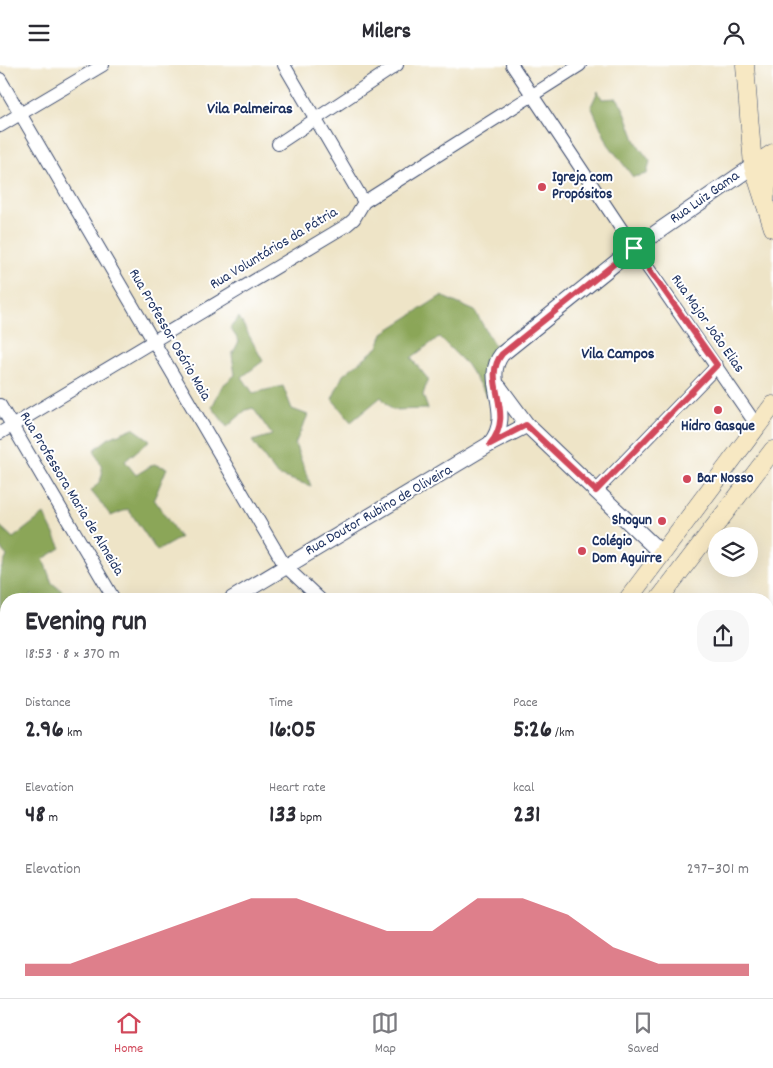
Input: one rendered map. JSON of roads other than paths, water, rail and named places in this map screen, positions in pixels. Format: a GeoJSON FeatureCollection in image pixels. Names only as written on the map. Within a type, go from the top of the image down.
{"type":"FeatureCollection","features":[{"type":"Feature","properties":{"kind":"main road"},"geometry":{"type":"LineString","coordinates":[[745,65],[753,166],[773,229]]}},
{"type":"Feature","properties":{"kind":"main road"},"geometry":{"type":"LineString","coordinates":[[753,166],[773,153]]}},
{"type":"Feature","properties":{"kind":"main road"},"geometry":{"type":"LineString","coordinates":[[765,208],[768,179],[773,167]]}},
{"type":"Feature","properties":{"kind":"main road"},"geometry":{"type":"LineString","coordinates":[[633,593],[773,405]]}},
{"type":"Feature","properties":{"kind":"main road"},"geometry":{"type":"LineString","coordinates":[[753,474],[761,441],[758,427]]}},
{"type":"Feature","properties":{"kind":"main road"},"geometry":{"type":"LineString","coordinates":[[664,593],[773,449]]}},
{"type":"Feature","properties":{"kind":"street"},"geometry":{"type":"LineString","coordinates":[[0,126],[103,65]]}},
{"type":"Feature","properties":{"kind":"street"},"geometry":{"type":"LineString","coordinates":[[284,65],[364,203]]}},
{"type":"Feature","properties":{"kind":"street"},"geometry":{"type":"LineString","coordinates":[[278,144],[397,65]]}},
{"type":"Feature","properties":{"kind":"street","name":"Rua Major João Elias"},"geometry":{"type":"LineString","coordinates":[[512,65],[634,248],[717,365],[758,427]]}},
{"type":"Feature","properties":{"kind":"street","name":"Rua Voluntários da Pátria"},"geometry":{"type":"LineString","coordinates":[[0,433],[347,225],[354,219],[364,203],[580,65]]}},
{"type":"Feature","properties":{"kind":"street","name":"Rua Professor Osório Maia"},"geometry":{"type":"LineString","coordinates":[[0,79],[284,566],[313,593]]}},
{"type":"Feature","properties":{"kind":"street","name":"Rua Luiz Gama"},"geometry":{"type":"LineString","coordinates":[[496,384],[494,374],[495,363],[502,354],[634,248],[753,166]]}},
{"type":"Feature","properties":{"kind":"street"},"geometry":{"type":"LineString","coordinates":[[596,491],[717,365]]}},
{"type":"Feature","properties":{"kind":"street"},"geometry":{"type":"LineString","coordinates":[[496,384],[526,425],[662,554]]}},
{"type":"Feature","properties":{"kind":"street"},"geometry":{"type":"LineString","coordinates":[[490,444],[497,435],[500,426],[501,415],[496,384]]}},
{"type":"Feature","properties":{"kind":"street","name":"Rua Professora Maria de Almeida"},"geometry":{"type":"LineString","coordinates":[[0,405],[110,593]]}},
{"type":"Feature","properties":{"kind":"street","name":"Rua Doutor Rubino de Oliveira"},"geometry":{"type":"LineString","coordinates":[[241,593],[490,444],[526,425]]}},
{"type":"Feature","properties":{"kind":"place","name":"Igreja com Propósitos"},"geometry":{"type":"Point","coordinates":[542,187]}},
{"type":"Feature","properties":{"kind":"place","name":"Hidro Gasque"},"geometry":{"type":"Point","coordinates":[718,410]}},
{"type":"Feature","properties":{"kind":"place","name":"Bar Nosso"},"geometry":{"type":"Point","coordinates":[687,479]}},
{"type":"Feature","properties":{"kind":"place","name":"Shogun"},"geometry":{"type":"Point","coordinates":[662,521]}},
{"type":"Feature","properties":{"kind":"place","name":"Colégio Dom Aguirre"},"geometry":{"type":"Point","coordinates":[582,551]}},
{"type":"Feature","properties":{"kind":"district","name":"Vila Palmeiras"},"geometry":{"type":"Point","coordinates":[250,109]}},
{"type":"Feature","properties":{"kind":"district","name":"Vila Campos"},"geometry":{"type":"Point","coordinates":[618,354]}}]}
